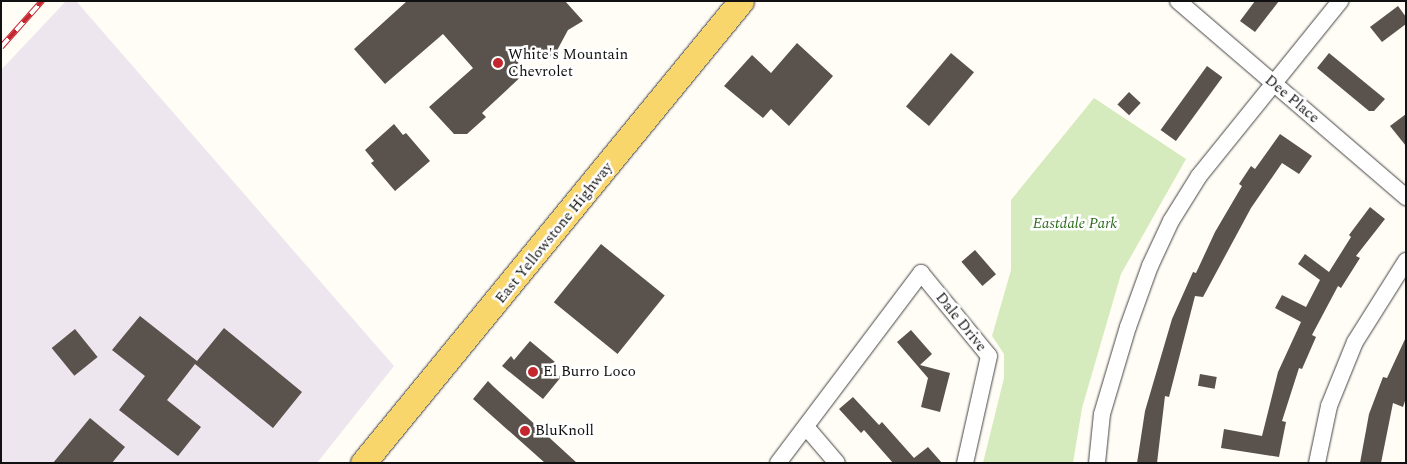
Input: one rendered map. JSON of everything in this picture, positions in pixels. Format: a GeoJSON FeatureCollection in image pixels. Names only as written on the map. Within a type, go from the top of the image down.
{"type":"FeatureCollection","features":[{"type":"Feature","properties":{"kind":"main road","name":"East Yellowstone Highway"},"geometry":{"type":"LineString","coordinates":[[363,463],[741,1]]}},
{"type":"Feature","properties":{"kind":"street","name":"Dee Place"},"geometry":{"type":"LineString","coordinates":[[1178,1],[1406,197]]}},
{"type":"Feature","properties":{"kind":"street"},"geometry":{"type":"LineString","coordinates":[[1097,463],[1102,414],[1150,266],[1171,221],[1199,176],[1272,83],[1340,1]]}},
{"type":"Feature","properties":{"kind":"street"},"geometry":{"type":"LineString","coordinates":[[1318,463],[1329,406],[1355,342],[1406,261]]}},
{"type":"Feature","properties":{"kind":"street","name":"Dale Drive"},"geometry":{"type":"LineString","coordinates":[[807,428],[921,273],[989,356],[965,463]]}},
{"type":"Feature","properties":{"kind":"street"},"geometry":{"type":"LineString","coordinates":[[778,463],[807,428],[837,463]]}},
{"type":"Feature","properties":{"kind":"shaded area"},"geometry":{"type":"Polygon","coordinates":[[[66,1],[76,1],[394,366],[317,463],[1,463],[1,70],[66,1]]]}},
{"type":"Feature","properties":{"kind":"green space","name":"Eastdale Park"},"geometry":{"type":"Polygon","coordinates":[[[1094,98],[1186,159],[1121,274],[1082,408],[1073,463],[983,463],[1004,378],[1004,354],[992,336],[1011,270],[1011,200],[1094,98]]]}},
{"type":"Feature","properties":{"kind":"building","name":"White's Mountain Chevrolet"},"geometry":{"type":"Polygon","coordinates":[[[407,1],[565,1],[583,21],[568,30],[554,56],[516,60],[526,72],[482,113],[486,117],[467,134],[454,134],[429,107],[473,68],[443,34],[385,84],[354,49],[407,1]]]}},
{"type":"Feature","properties":{"kind":"building"},"geometry":{"type":"Polygon","coordinates":[[[1255,1],[1279,1],[1255,32],[1240,21],[1255,1]]]}},
{"type":"Feature","properties":{"kind":"building"},"geometry":{"type":"Polygon","coordinates":[[[1398,6],[1406,17],[1406,24],[1382,42],[1370,27],[1398,6]]]}},
{"type":"Feature","properties":{"kind":"building"},"geometry":{"type":"Polygon","coordinates":[[[797,43],[833,76],[789,126],[771,109],[763,118],[724,86],[752,55],[771,73],[797,43]]]}},
{"type":"Feature","properties":{"kind":"building"},"geometry":{"type":"Polygon","coordinates":[[[951,53],[974,72],[929,126],[906,107],[951,53]]]}},
{"type":"Feature","properties":{"kind":"building"},"geometry":{"type":"Polygon","coordinates":[[[1329,53],[1385,99],[1374,111],[1369,111],[1317,68],[1329,53]]]}},
{"type":"Feature","properties":{"kind":"building"},"geometry":{"type":"Polygon","coordinates":[[[1207,66],[1222,77],[1176,141],[1161,130],[1207,66]]]}},
{"type":"Feature","properties":{"kind":"building"},"geometry":{"type":"Polygon","coordinates":[[[1129,92],[1141,103],[1129,115],[1117,104],[1129,92]]]}},
{"type":"Feature","properties":{"kind":"building"},"geometry":{"type":"Polygon","coordinates":[[[1406,114],[1406,146],[1390,126],[1406,114]]]}},
{"type":"Feature","properties":{"kind":"building"},"geometry":{"type":"Polygon","coordinates":[[[394,124],[403,135],[406,133],[430,161],[395,191],[371,163],[374,161],[365,150],[394,124]]]}},
{"type":"Feature","properties":{"kind":"building"},"geometry":{"type":"Polygon","coordinates":[[[1280,134],[1312,156],[1299,174],[1282,163],[1251,208],[1203,297],[1195,296],[1169,397],[1165,396],[1157,463],[1137,463],[1145,411],[1172,319],[1193,272],[1196,273],[1215,232],[1242,186],[1239,184],[1251,166],[1255,169],[1280,134]]]}},
{"type":"Feature","properties":{"kind":"building"},"geometry":{"type":"Polygon","coordinates":[[[1370,207],[1385,219],[1356,256],[1360,258],[1341,288],[1338,286],[1312,335],[1316,337],[1302,369],[1299,368],[1282,421],[1286,422],[1279,457],[1221,448],[1224,429],[1262,436],[1278,372],[1301,322],[1275,308],[1282,295],[1306,307],[1320,280],[1298,264],[1305,254],[1329,272],[1351,237],[1349,235],[1370,207]]]}},
{"type":"Feature","properties":{"kind":"building"},"geometry":{"type":"Polygon","coordinates":[[[601,244],[665,296],[618,354],[554,302],[601,244]]]}},
{"type":"Feature","properties":{"kind":"building"},"geometry":{"type":"Polygon","coordinates":[[[975,250],[996,274],[982,286],[961,262],[975,250]]]}},
{"type":"Feature","properties":{"kind":"building"},"geometry":{"type":"Polygon","coordinates":[[[140,316],[197,361],[224,328],[302,392],[273,428],[195,364],[167,400],[201,427],[178,456],[119,410],[145,376],[112,350],[140,316]]]}},
{"type":"Feature","properties":{"kind":"building"},"geometry":{"type":"Polygon","coordinates":[[[75,329],[98,357],[74,376],[52,348],[75,329]]]}},
{"type":"Feature","properties":{"kind":"building"},"geometry":{"type":"Polygon","coordinates":[[[911,330],[932,354],[920,365],[950,373],[940,412],[921,407],[928,378],[897,342],[911,330]]]}},
{"type":"Feature","properties":{"kind":"building"},"geometry":{"type":"Polygon","coordinates":[[[1406,337],[1406,398],[1403,407],[1393,403],[1381,463],[1360,463],[1369,414],[1383,377],[1387,378],[1406,337]]]}},
{"type":"Feature","properties":{"kind":"building","name":"El Burro Loco"},"geometry":{"type":"Polygon","coordinates":[[[530,341],[555,362],[551,368],[561,377],[543,399],[502,366],[511,356],[514,360],[530,341]]]}},
{"type":"Feature","properties":{"kind":"building"},"geometry":{"type":"Polygon","coordinates":[[[1200,374],[1217,377],[1215,389],[1198,386],[1200,374]]]}},
{"type":"Feature","properties":{"kind":"building","name":"BluKnoll"},"geometry":{"type":"Polygon","coordinates":[[[488,381],[577,463],[545,463],[473,399],[488,381]]]}},
{"type":"Feature","properties":{"kind":"building"},"geometry":{"type":"Polygon","coordinates":[[[853,397],[879,425],[882,422],[914,458],[928,447],[942,463],[893,463],[864,430],[861,433],[839,409],[853,397]]]}},
{"type":"Feature","properties":{"kind":"building"},"geometry":{"type":"Polygon","coordinates":[[[90,418],[125,447],[112,463],[53,463],[90,418]]]}},
{"type":"Feature","properties":{"kind":"railway"},"geometry":{"type":"LineString","coordinates":[[1,47],[42,1]]}},
{"type":"Feature","properties":{"kind":"place","name":"White's Mountain Chevrolet"},"geometry":{"type":"Point","coordinates":[498,63]}},
{"type":"Feature","properties":{"kind":"place","name":"El Burro Loco"},"geometry":{"type":"Point","coordinates":[533,372]}},
{"type":"Feature","properties":{"kind":"place","name":"BluKnoll"},"geometry":{"type":"Point","coordinates":[525,431]}}]}
